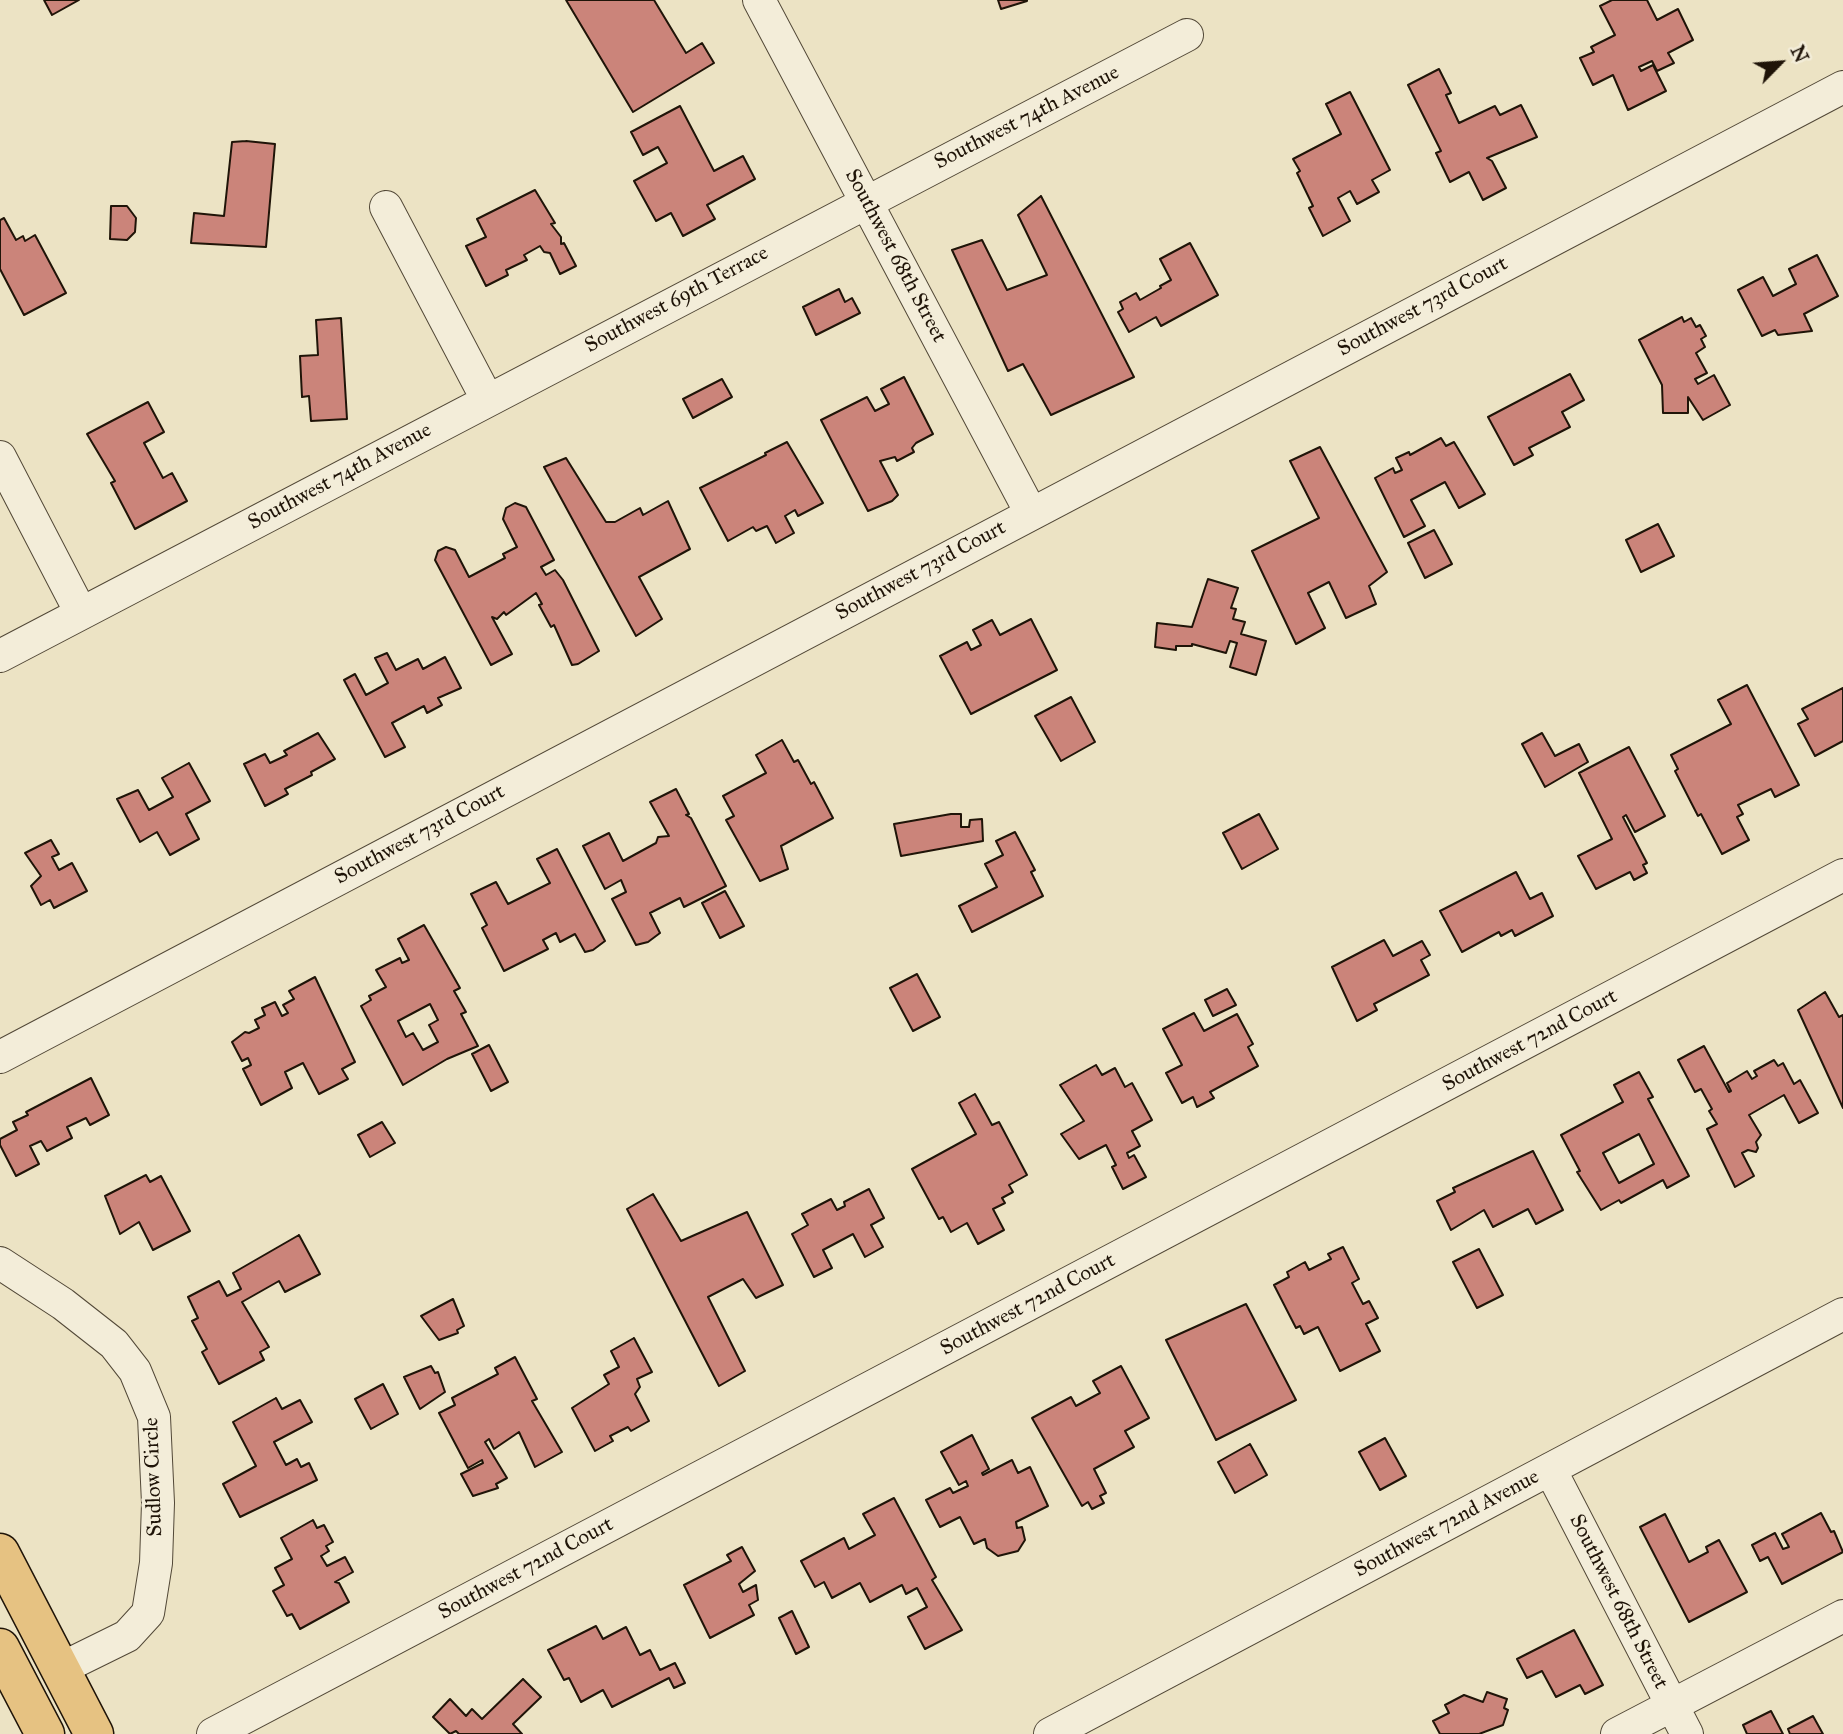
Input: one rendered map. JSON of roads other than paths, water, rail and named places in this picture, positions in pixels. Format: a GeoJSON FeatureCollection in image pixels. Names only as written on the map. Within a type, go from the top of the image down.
{"type":"FeatureCollection","features":[{"type":"Feature","properties":{"kind":"main road"},"geometry":{"type":"LineString","coordinates":[[0,1553],[94,1734]]}},
{"type":"Feature","properties":{"kind":"main road"},"geometry":{"type":"LineString","coordinates":[[3,1660],[38,1662],[60,1669]]}},
{"type":"Feature","properties":{"kind":"main road"},"geometry":{"type":"LineString","coordinates":[[3,1660],[46,1734]]}},
{"type":"Feature","properties":{"kind":"street","name":"Southwest 68th Street"},"geometry":{"type":"LineString","coordinates":[[759,0],[1031,513]]}},
{"type":"Feature","properties":{"kind":"street","name":"Southwest 74th Avenue"},"geometry":{"type":"LineString","coordinates":[[866,201],[1187,35]]}},
{"type":"Feature","properties":{"kind":"street","name":"Southwest 73rd Court"},"geometry":{"type":"LineString","coordinates":[[0,1057],[1843,87]]}},
{"type":"Feature","properties":{"kind":"street","name":"Southwest 69th Terrace"},"geometry":{"type":"LineString","coordinates":[[487,399],[866,201]]}},
{"type":"Feature","properties":{"kind":"street"},"geometry":{"type":"LineString","coordinates":[[386,207],[487,399]]}},
{"type":"Feature","properties":{"kind":"street","name":"Southwest 74th Avenue"},"geometry":{"type":"LineString","coordinates":[[0,656],[487,399]]}},
{"type":"Feature","properties":{"kind":"street"},"geometry":{"type":"LineString","coordinates":[[0,457],[81,613]]}},
{"type":"Feature","properties":{"kind":"street","name":"Southwest 72nd Court"},"geometry":{"type":"LineString","coordinates":[[213,1734],[1843,875]]}},
{"type":"Feature","properties":{"kind":"street","name":"Sudlow Circle"},"geometry":{"type":"LineString","coordinates":[[0,1263],[63,1304],[120,1350],[135,1371],[149,1400],[157,1437],[156,1563],[148,1613],[127,1636],[60,1669]]}},
{"type":"Feature","properties":{"kind":"street","name":"Southwest 72nd Avenue"},"geometry":{"type":"LineString","coordinates":[[1050,1734],[1843,1314]]}},
{"type":"Feature","properties":{"kind":"street","name":"Southwest 68th Street"},"geometry":{"type":"LineString","coordinates":[[1550,1469],[1687,1734]]}},
{"type":"Feature","properties":{"kind":"street"},"geometry":{"type":"LineString","coordinates":[[1617,1734],[1843,1616]]}}]}
